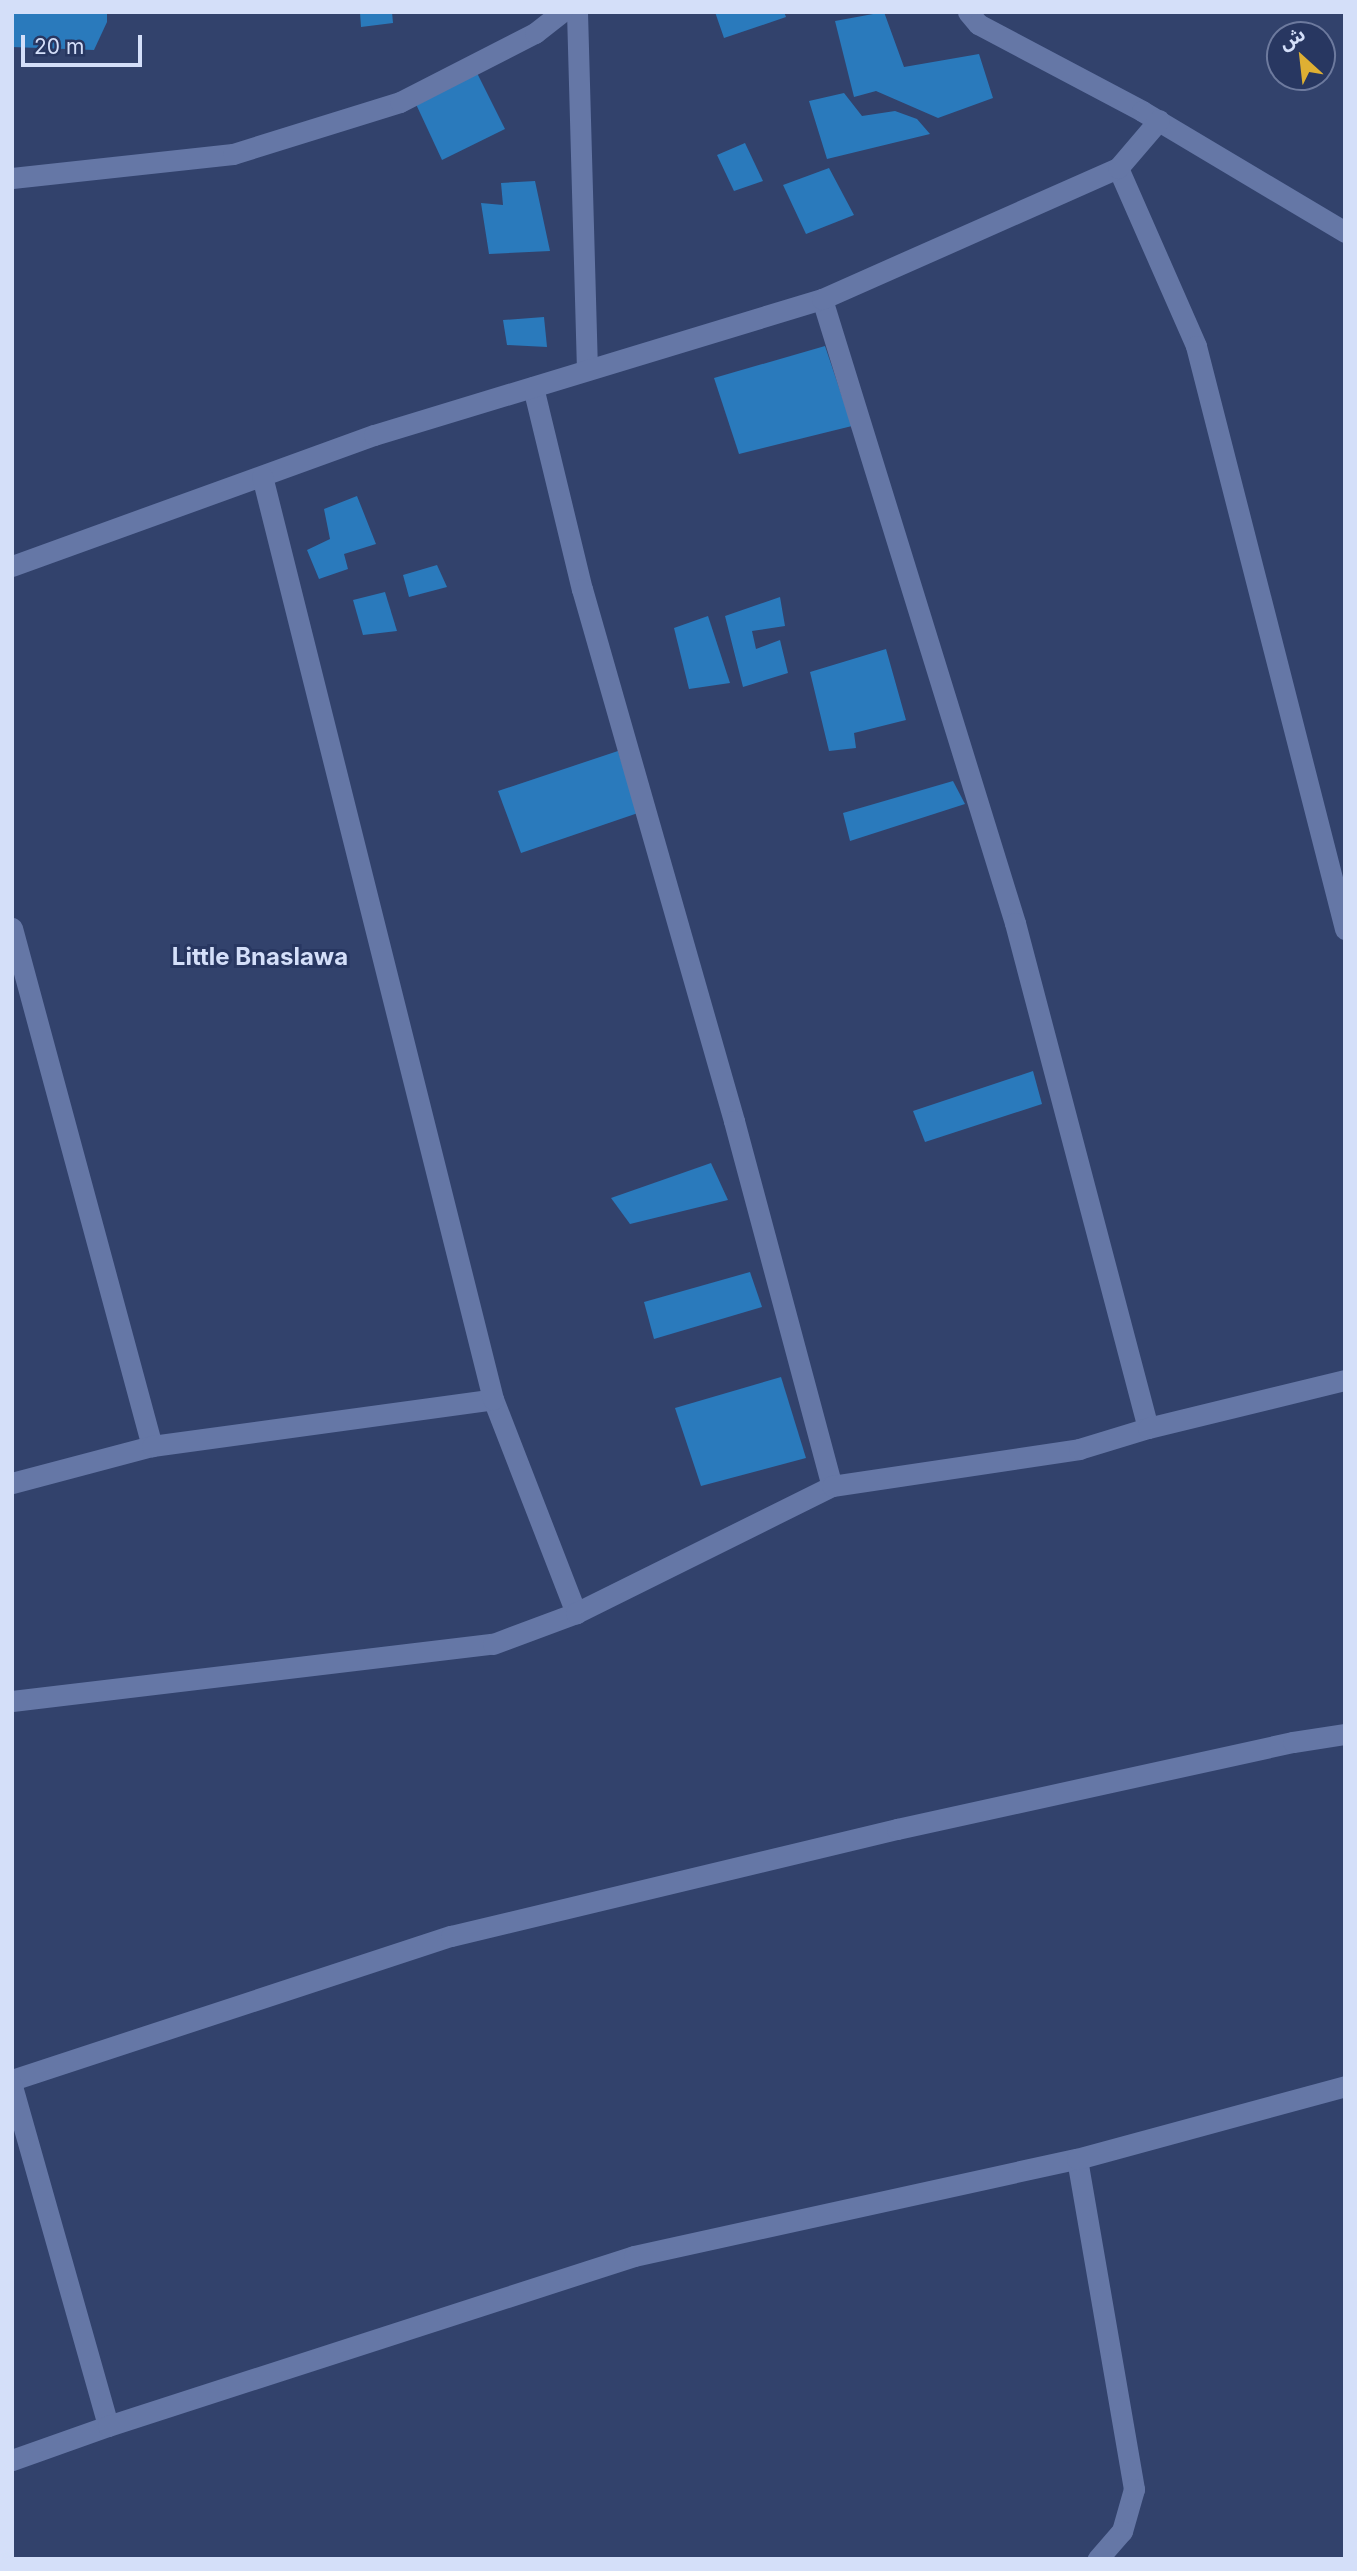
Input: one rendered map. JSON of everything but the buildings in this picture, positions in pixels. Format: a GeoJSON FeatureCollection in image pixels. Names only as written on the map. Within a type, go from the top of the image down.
{"type":"FeatureCollection","features":[{"type":"Feature","properties":{"kind":"street"},"geometry":{"type":"LineString","coordinates":[[12,178],[246,150],[400,102],[535,33],[562,12]]}},
{"type":"Feature","properties":{"kind":"street"},"geometry":{"type":"LineString","coordinates":[[577,12],[587,370]]}},
{"type":"Feature","properties":{"kind":"street"},"geometry":{"type":"LineString","coordinates":[[968,12],[978,24],[1159,120],[1345,232]]}},
{"type":"Feature","properties":{"kind":"street"},"geometry":{"type":"LineString","coordinates":[[12,566],[374,435],[822,299],[1118,168],[1159,120]]}},
{"type":"Feature","properties":{"kind":"street"},"geometry":{"type":"LineString","coordinates":[[1118,168],[1196,346],[1345,929]]}},
{"type":"Feature","properties":{"kind":"street"},"geometry":{"type":"LineString","coordinates":[[822,299],[1015,923],[1149,1428]]}},
{"type":"Feature","properties":{"kind":"street"},"geometry":{"type":"LineString","coordinates":[[533,387],[582,589],[734,1121],[832,1486]]}},
{"type":"Feature","properties":{"kind":"street"},"geometry":{"type":"LineString","coordinates":[[261,476],[493,1399],[576,1613]]}},
{"type":"Feature","properties":{"kind":"street"},"geometry":{"type":"LineString","coordinates":[[12,929],[152,1446]]}},
{"type":"Feature","properties":{"kind":"street"},"geometry":{"type":"LineString","coordinates":[[12,1701],[493,1643],[576,1613],[832,1486],[1079,1449],[1149,1428],[1345,1380]]}},
{"type":"Feature","properties":{"kind":"street"},"geometry":{"type":"LineString","coordinates":[[12,1483],[152,1446],[493,1399]]}},
{"type":"Feature","properties":{"kind":"street"},"geometry":{"type":"LineString","coordinates":[[12,2080],[451,1936],[897,1829],[1293,1742],[1345,1734]]}},
{"type":"Feature","properties":{"kind":"street"},"geometry":{"type":"LineString","coordinates":[[12,2086],[108,2426]]}},
{"type":"Feature","properties":{"kind":"street"},"geometry":{"type":"LineString","coordinates":[[12,2460],[108,2426],[634,2256],[1077,2159],[1345,2086]]}},
{"type":"Feature","properties":{"kind":"street"},"geometry":{"type":"LineString","coordinates":[[1077,2159],[1134,2489],[1122,2531],[1098,2559]]}},
{"type":"Feature","properties":{"kind":"district","name":"Little Bnaslawa"},"geometry":{"type":"Point","coordinates":[260,957]}}]}
